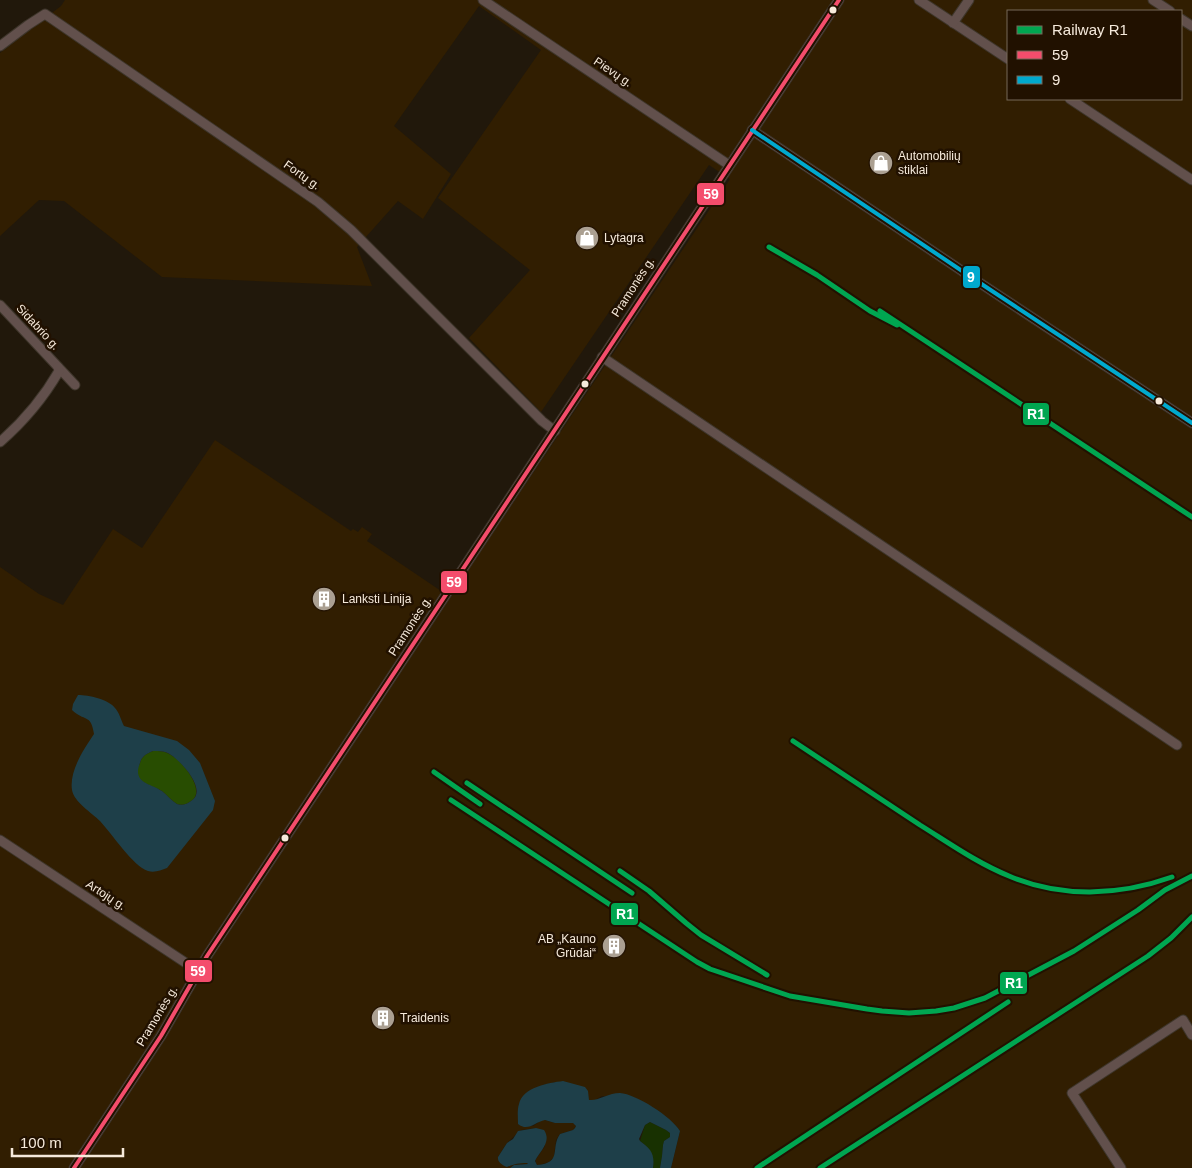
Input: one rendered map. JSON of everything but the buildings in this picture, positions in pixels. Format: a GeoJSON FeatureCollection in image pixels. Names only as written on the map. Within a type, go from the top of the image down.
{"type":"FeatureCollection","features":[{"type":"Feature","properties":{"kind":"street","name":"Pievų g."},"geometry":{"type":"LineString","coordinates":[[483,0],[729,165]]}},
{"type":"Feature","properties":{"kind":"street","name":"Pramonės g."},"geometry":{"type":"LineString","coordinates":[[74,1168],[161,1036],[207,956],[838,0]]}},
{"type":"Feature","properties":{"kind":"street"},"geometry":{"type":"LineString","coordinates":[[918,0],[1007,58]]}},
{"type":"Feature","properties":{"kind":"street"},"geometry":{"type":"LineString","coordinates":[[953,23],[970,0]]}},
{"type":"Feature","properties":{"kind":"street"},"geometry":{"type":"LineString","coordinates":[[1153,0],[1168,10]]}},
{"type":"Feature","properties":{"kind":"street","name":"Fortų g."},"geometry":{"type":"LineString","coordinates":[[0,46],[45,14],[318,202],[351,230],[542,421],[555,431]]}},
{"type":"Feature","properties":{"kind":"street"},"geometry":{"type":"LineString","coordinates":[[1072,100],[1192,180]]}},
{"type":"Feature","properties":{"kind":"street"},"geometry":{"type":"LineString","coordinates":[[752,130],[983,286],[1192,423]]}},
{"type":"Feature","properties":{"kind":"street","name":"Sidabrio g."},"geometry":{"type":"LineString","coordinates":[[0,305],[75,385]]}},
{"type":"Feature","properties":{"kind":"street"},"geometry":{"type":"LineString","coordinates":[[602,357],[1177,745]]}},
{"type":"Feature","properties":{"kind":"street","name":"Sidabrio g."},"geometry":{"type":"LineString","coordinates":[[0,442],[28,414],[42,396],[60,371],[58,367]]}},
{"type":"Feature","properties":{"kind":"street","name":"Artojų g."},"geometry":{"type":"LineString","coordinates":[[0,840],[198,971]]}},
{"type":"Feature","properties":{"kind":"street"},"geometry":{"type":"LineString","coordinates":[[1121,1168],[1072,1093],[1183,1020],[1192,1035]]}},
{"type":"Feature","properties":{"kind":"shaded area"},"geometry":{"type":"Polygon","coordinates":[[[65,0],[1192,0],[1192,1168],[671,1168],[680,1131],[659,1111],[629,1096],[602,1096],[595,1100],[589,1100],[588,1095],[557,1082],[543,1085],[519,1104],[518,1124],[533,1126],[545,1120],[555,1123],[573,1123],[576,1126],[573,1130],[560,1134],[556,1140],[554,1157],[549,1162],[539,1165],[536,1163],[536,1159],[545,1146],[536,1128],[521,1130],[507,1143],[498,1157],[507,1167],[520,1163],[528,1164],[514,1165],[510,1168],[0,1168],[0,567],[39,594],[63,605],[113,529],[142,548],[215,440],[351,531],[353,529],[358,532],[362,527],[372,534],[367,541],[450,597],[730,179],[709,165],[541,412],[469,338],[530,270],[438,198],[541,50],[479,6],[394,126],[451,174],[423,219],[398,201],[357,247],[372,286],[162,277],[64,201],[39,200],[0,236],[0,53],[61,6],[65,0]]]}},
{"type":"Feature","properties":{"kind":"green space"},"geometry":{"type":"Polygon","coordinates":[[[153,751],[162,751],[176,758],[191,776],[196,790],[195,796],[191,801],[181,805],[177,804],[162,791],[146,784],[140,778],[137,769],[145,756],[153,751]]]}},
{"type":"Feature","properties":{"kind":"green space"},"geometry":{"type":"Polygon","coordinates":[[[650,1122],[671,1134],[664,1141],[660,1168],[653,1168],[651,1153],[640,1141],[645,1125],[650,1122]]]}},
{"type":"Feature","properties":{"kind":"water"},"geometry":{"type":"Polygon","coordinates":[[[78,695],[103,700],[112,705],[119,714],[124,726],[177,741],[189,750],[200,763],[215,801],[213,810],[167,868],[153,872],[142,868],[73,794],[72,783],[75,768],[94,734],[89,720],[72,710],[78,695]],[[153,751],[148,753],[140,763],[138,775],[140,779],[162,791],[177,804],[186,804],[195,796],[197,791],[192,777],[171,755],[165,752],[153,751]]]}},
{"type":"Feature","properties":{"kind":"water"},"geometry":{"type":"Polygon","coordinates":[[[563,1081],[585,1087],[588,1091],[589,1100],[616,1093],[627,1094],[644,1102],[670,1119],[680,1131],[671,1168],[660,1168],[664,1141],[670,1137],[670,1133],[650,1122],[645,1125],[639,1139],[651,1152],[653,1168],[510,1168],[514,1165],[528,1164],[519,1163],[507,1167],[502,1165],[498,1161],[498,1157],[518,1131],[536,1128],[544,1130],[547,1138],[535,1161],[537,1165],[550,1161],[553,1158],[560,1134],[575,1128],[576,1126],[573,1123],[555,1123],[545,1120],[528,1127],[518,1124],[518,1106],[525,1094],[537,1087],[563,1081]]]}},
{"type":"Feature","properties":{"kind":"rail line","name":"R1"},"geometry":{"type":"LineString","coordinates":[[769,247],[817,275],[870,311],[897,325]]}},
{"type":"Feature","properties":{"kind":"rail line","name":"R1"},"geometry":{"type":"LineString","coordinates":[[880,311],[1192,517]]}},
{"type":"Feature","properties":{"kind":"rail line","name":"R1"},"geometry":{"type":"LineString","coordinates":[[793,741],[963,852],[1009,876],[1049,888],[1090,892],[1131,888],[1172,877]]}},
{"type":"Feature","properties":{"kind":"rail line","name":"R1"},"geometry":{"type":"LineString","coordinates":[[434,772],[480,804]]}},
{"type":"Feature","properties":{"kind":"rail line","name":"R1"},"geometry":{"type":"LineString","coordinates":[[467,783],[632,893]]}},
{"type":"Feature","properties":{"kind":"rail line","name":"R1"},"geometry":{"type":"LineString","coordinates":[[451,800],[710,969],[790,996],[882,1011],[909,1013],[936,1011],[954,1008],[985,998],[1074,951],[1138,910],[1165,890],[1192,876]]}},
{"type":"Feature","properties":{"kind":"rail line","name":"R1"},"geometry":{"type":"LineString","coordinates":[[620,871],[649,891],[701,935],[767,975]]}},
{"type":"Feature","properties":{"kind":"rail line","name":"R1"},"geometry":{"type":"LineString","coordinates":[[820,1168],[1148,956],[1171,938],[1192,917]]}},
{"type":"Feature","properties":{"kind":"rail line","name":"R1"},"geometry":{"type":"LineString","coordinates":[[757,1168],[1008,1002]]}},
{"type":"Feature","properties":{"kind":"transit line","name":"59"},"geometry":{"type":"LineString","coordinates":[[74,1168],[161,1036],[207,956],[839,0]]}},
{"type":"Feature","properties":{"kind":"transit line","name":"9"},"geometry":{"type":"LineString","coordinates":[[752,130],[1192,423]]}},
{"type":"Feature","properties":{"kind":"place","name":"Automobilių stiklai"},"geometry":{"type":"Point","coordinates":[881,163]}},
{"type":"Feature","properties":{"kind":"place","name":"Lytagra"},"geometry":{"type":"Point","coordinates":[587,238]}},
{"type":"Feature","properties":{"kind":"place","name":"Lanksti Linija"},"geometry":{"type":"Point","coordinates":[324,599]}},
{"type":"Feature","properties":{"kind":"place","name":"AB „Kauno Grūdai“"},"geometry":{"type":"Point","coordinates":[614,946]}},
{"type":"Feature","properties":{"kind":"place","name":"Traidenis"},"geometry":{"type":"Point","coordinates":[383,1018]}}]}
